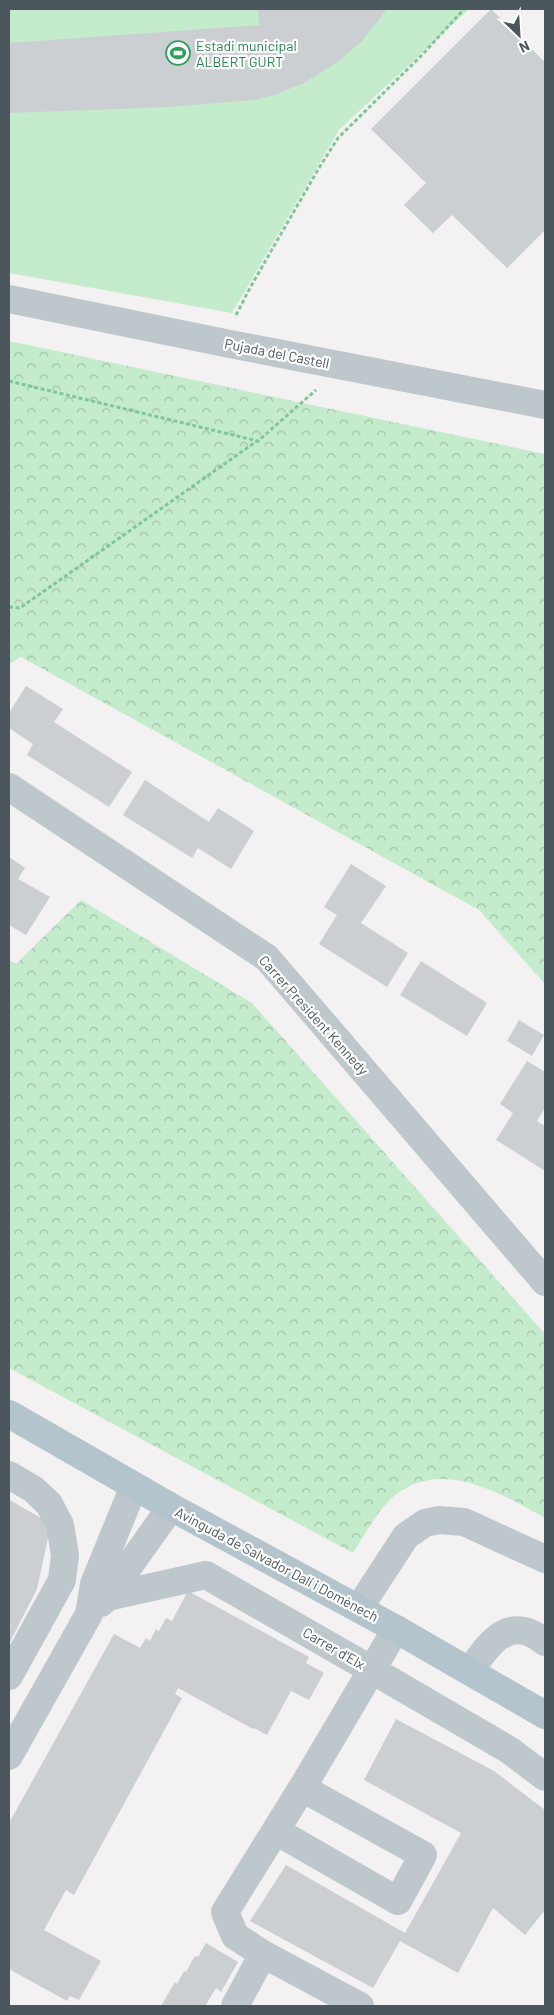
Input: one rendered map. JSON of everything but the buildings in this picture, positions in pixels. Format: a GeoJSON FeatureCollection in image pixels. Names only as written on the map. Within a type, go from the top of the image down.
{"type":"FeatureCollection","features":[{"type":"Feature","properties":{"kind":"main road","name":"Avinguda de Salvador Dalí i Domènech"},"geometry":{"type":"LineString","coordinates":[[9,1414],[171,1507],[360,1608],[545,1715]]}},
{"type":"Feature","properties":{"kind":"street","name":"Pujada del Castell"},"geometry":{"type":"LineString","coordinates":[[9,299],[545,405]]}},
{"type":"Feature","properties":{"kind":"street","name":"Carrer President Kennedy"},"geometry":{"type":"LineString","coordinates":[[9,787],[266,958],[545,1282]]}},
{"type":"Feature","properties":{"kind":"street"},"geometry":{"type":"LineString","coordinates":[[9,1475],[33,1488],[50,1504],[60,1525],[65,1555],[62,1580],[9,1676]]}},
{"type":"Feature","properties":{"kind":"street"},"geometry":{"type":"LineString","coordinates":[[98,1606],[94,1584],[134,1486]]}},
{"type":"Feature","properties":{"kind":"street"},"geometry":{"type":"LineString","coordinates":[[9,1756],[98,1606],[171,1507]]}},
{"type":"Feature","properties":{"kind":"street"},"geometry":{"type":"LineString","coordinates":[[360,1608],[406,1536],[425,1523],[439,1520],[464,1522],[545,1560]]}},
{"type":"Feature","properties":{"kind":"street","name":"Carrer d'Elx"},"geometry":{"type":"LineString","coordinates":[[98,1606],[206,1575],[509,1750],[545,1777]]}},
{"type":"Feature","properties":{"kind":"street"},"geometry":{"type":"LineString","coordinates":[[360,2006],[263,1954],[235,1936],[225,1912],[302,1788],[396,1629]]}},
{"type":"Feature","properties":{"kind":"street"},"geometry":{"type":"LineString","coordinates":[[470,1670],[484,1650],[503,1634],[515,1629],[527,1631],[545,1642]]}},
{"type":"Feature","properties":{"kind":"street"},"geometry":{"type":"LineString","coordinates":[[276,1831],[398,1901],[423,1855],[302,1788]]}},
{"type":"Feature","properties":{"kind":"street"},"geometry":{"type":"LineString","coordinates":[[235,2006],[263,1954]]}},
{"type":"Feature","properties":{"kind":"path"},"geometry":{"type":"LineString","coordinates":[[225,343],[251,286],[318,168],[338,138],[422,55],[464,9]]}},
{"type":"Feature","properties":{"kind":"path"},"geometry":{"type":"LineString","coordinates":[[9,607],[20,608],[258,441],[343,366]]}},
{"type":"Feature","properties":{"kind":"path"},"geometry":{"type":"LineString","coordinates":[[9,381],[258,441]]}},
{"type":"Feature","properties":{"kind":"green space"},"geometry":{"type":"Polygon","coordinates":[[[9,9],[469,9],[339,130],[232,313],[9,273],[9,9]]]}},
{"type":"Feature","properties":{"kind":"green space"},"geometry":{"type":"Polygon","coordinates":[[[9,341],[545,454],[545,984],[479,910],[21,657],[9,664],[9,341]]]}},
{"type":"Feature","properties":{"kind":"green space"},"geometry":{"type":"Polygon","coordinates":[[[81,900],[252,1003],[545,1334],[545,1518],[486,1488],[444,1479],[423,1481],[403,1490],[385,1505],[353,1553],[9,1368],[9,960],[16,964],[81,900]]]}},
{"type":"Feature","properties":{"kind":"place","name":"Estadi municipal ALBERT GURT"},"geometry":{"type":"Point","coordinates":[178,53]}}]}
